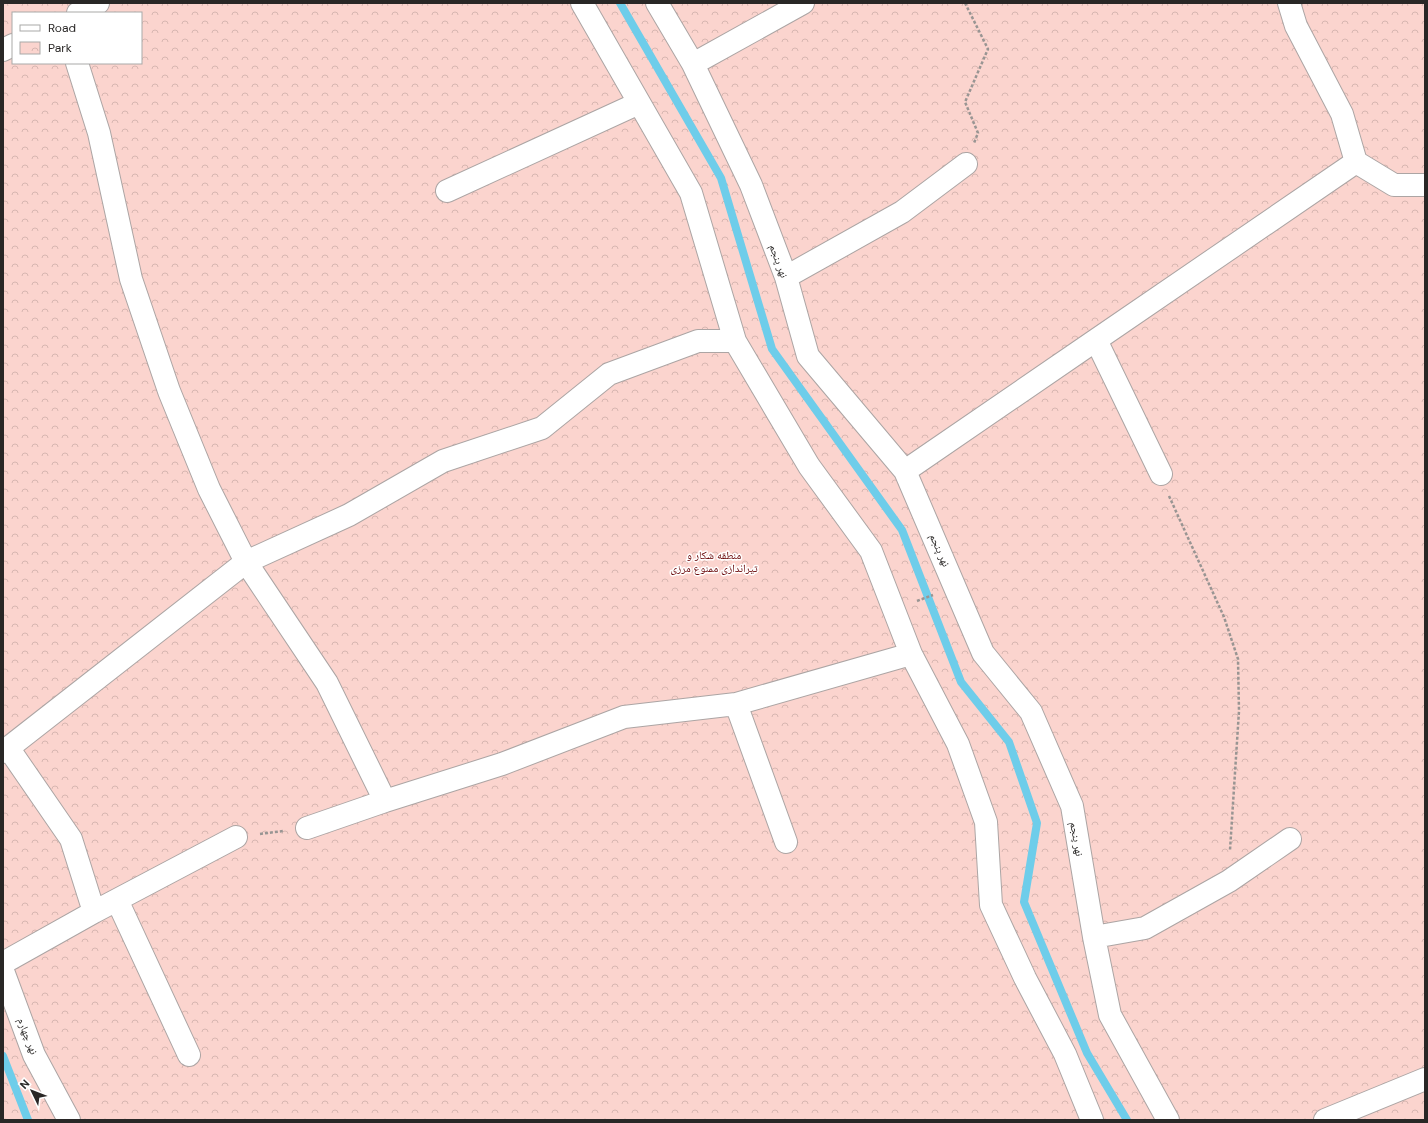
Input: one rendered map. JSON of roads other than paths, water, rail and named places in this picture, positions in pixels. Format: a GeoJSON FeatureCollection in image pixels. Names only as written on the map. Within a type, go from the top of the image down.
{"type":"FeatureCollection","features":[{"type":"Feature","properties":{"kind":"street"},"geometry":{"type":"LineString","coordinates":[[80,12],[98,3]]}},
{"type":"Feature","properties":{"kind":"street"},"geometry":{"type":"LineString","coordinates":[[582,3],[691,193],[735,341],[809,466],[871,551],[911,654],[958,744],[986,822],[991,905],[1025,978],[1064,1054],[1092,1120]]}},
{"type":"Feature","properties":{"kind":"street","name":"نهر پنجم"},"geometry":{"type":"LineString","coordinates":[[657,3],[693,64],[751,185],[786,277],[808,356],[905,471],[983,653],[1031,712],[1072,806],[1094,937],[1110,1015],[1168,1120]]}},
{"type":"Feature","properties":{"kind":"street"},"geometry":{"type":"LineString","coordinates":[[693,64],[803,3]]}},
{"type":"Feature","properties":{"kind":"street"},"geometry":{"type":"LineString","coordinates":[[1289,3],[1296,26],[1342,114],[1356,162],[1394,185],[1425,185]]}},
{"type":"Feature","properties":{"kind":"street"},"geometry":{"type":"LineString","coordinates":[[3,50],[12,46]]}},
{"type":"Feature","properties":{"kind":"street"},"geometry":{"type":"LineString","coordinates":[[77,64],[99,133],[131,278],[169,391],[209,489],[246,562],[327,683],[385,801]]}},
{"type":"Feature","properties":{"kind":"street"},"geometry":{"type":"LineString","coordinates":[[447,191],[638,103]]}},
{"type":"Feature","properties":{"kind":"street"},"geometry":{"type":"LineString","coordinates":[[905,471],[1356,162]]}},
{"type":"Feature","properties":{"kind":"street"},"geometry":{"type":"LineString","coordinates":[[786,277],[902,212],[966,164]]}},
{"type":"Feature","properties":{"kind":"street"},"geometry":{"type":"LineString","coordinates":[[1096,340],[1161,474]]}},
{"type":"Feature","properties":{"kind":"street"},"geometry":{"type":"LineString","coordinates":[[94,912],[71,839],[6,751],[246,562],[350,515],[443,461],[542,428],[609,374],[698,341],[735,341]]}},
{"type":"Feature","properties":{"kind":"street"},"geometry":{"type":"LineString","coordinates":[[307,828],[385,801],[502,764],[624,717],[736,704],[911,654]]}},
{"type":"Feature","properties":{"kind":"street"},"geometry":{"type":"LineString","coordinates":[[736,704],[786,842]]}},
{"type":"Feature","properties":{"kind":"street"},"geometry":{"type":"LineString","coordinates":[[3,963],[94,912],[236,837]]}},
{"type":"Feature","properties":{"kind":"street"},"geometry":{"type":"LineString","coordinates":[[1094,937],[1145,928],[1229,881],[1290,840]]}},
{"type":"Feature","properties":{"kind":"street"},"geometry":{"type":"LineString","coordinates":[[117,900],[189,1055]]}},
{"type":"Feature","properties":{"kind":"street","name":"نهر چهارم"},"geometry":{"type":"LineString","coordinates":[[3,971],[34,1055],[69,1120]]}},
{"type":"Feature","properties":{"kind":"street"},"geometry":{"type":"LineString","coordinates":[[1325,1120],[1425,1079]]}},
{"type":"Feature","properties":{"kind":"waterway"},"geometry":{"type":"LineString","coordinates":[[620,3],[721,178],[772,349],[902,530],[961,682],[1009,742],[1037,823],[1024,902],[1087,1053],[1127,1120]]}},
{"type":"Feature","properties":{"kind":"waterway","name":"نهر چهارم"},"geometry":{"type":"LineString","coordinates":[[3,1056],[28,1120]]}},
{"type":"Feature","properties":{"kind":"park label","name":"منطقه شکار و تیراندازی ممنوع مرزی"},"geometry":{"type":"Point","coordinates":[714,561]}}]}
